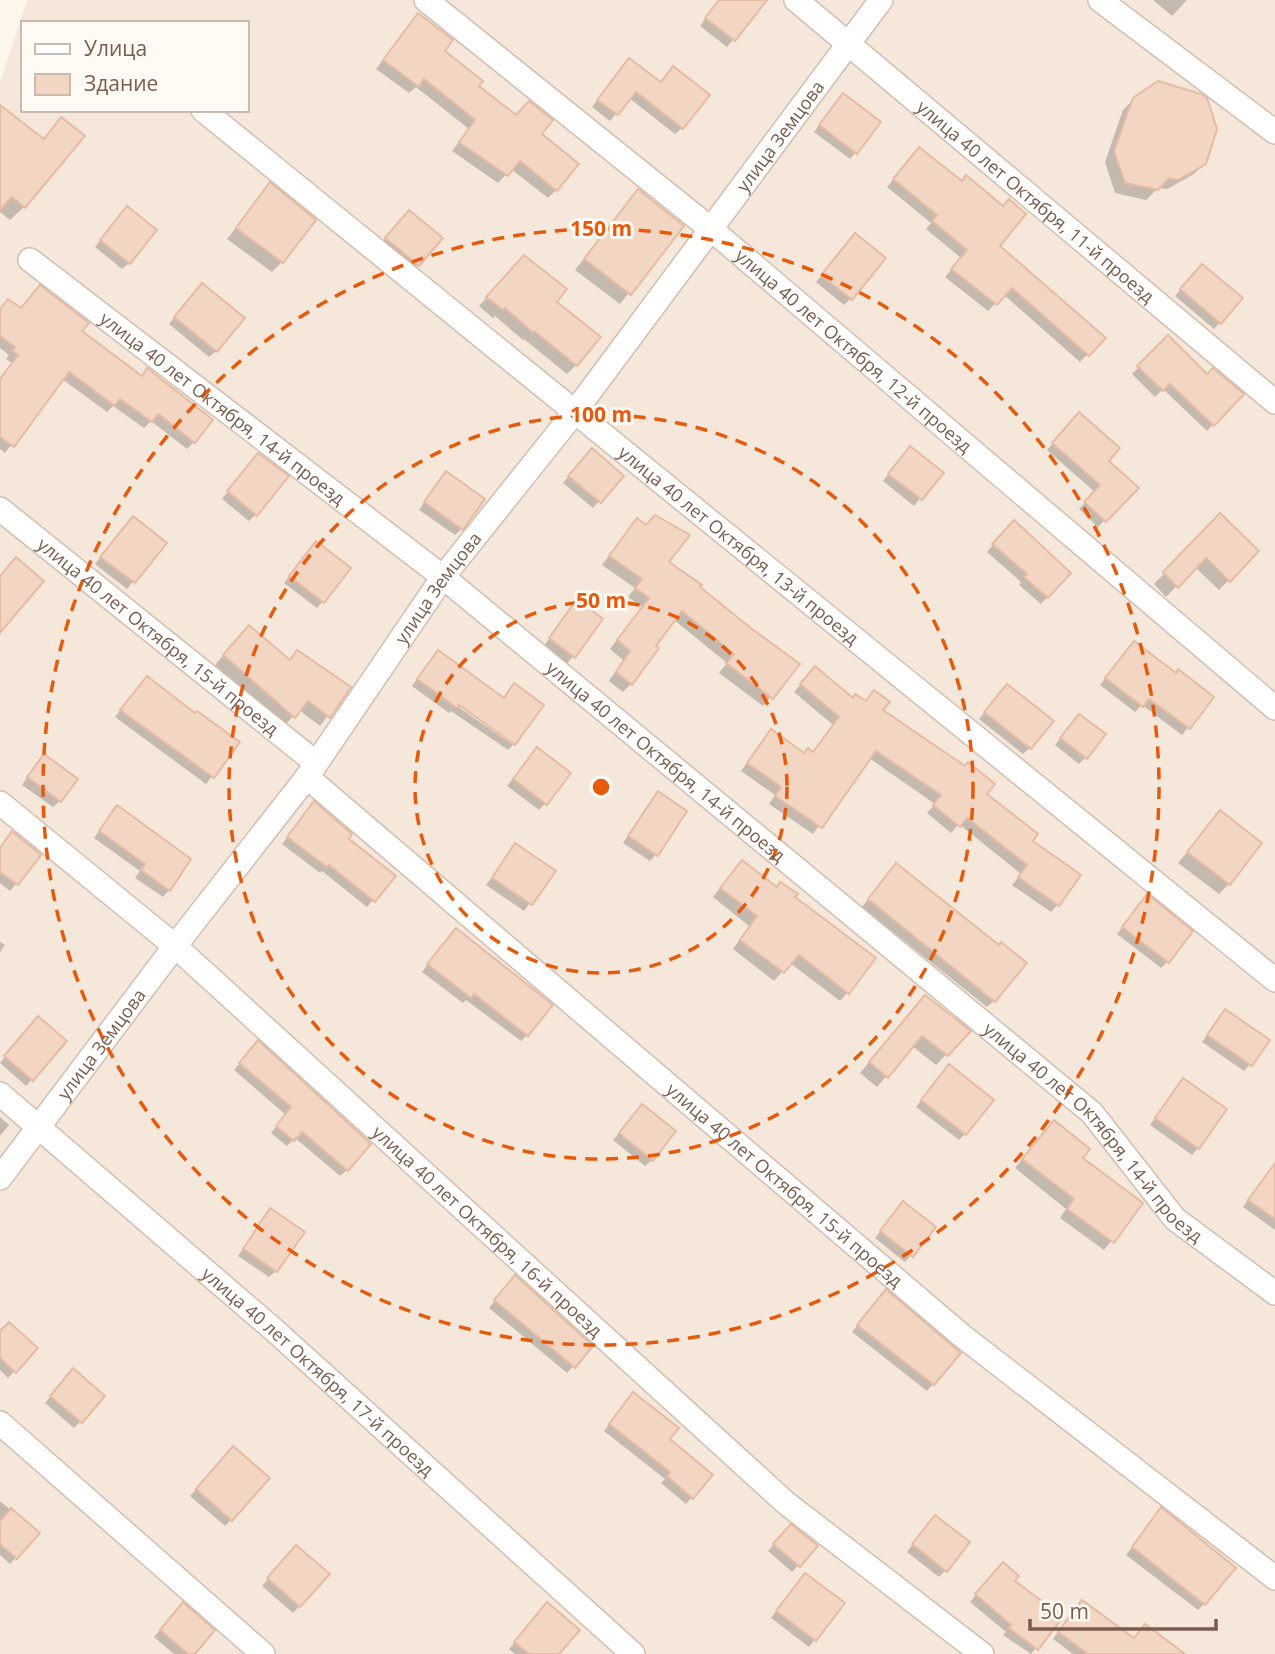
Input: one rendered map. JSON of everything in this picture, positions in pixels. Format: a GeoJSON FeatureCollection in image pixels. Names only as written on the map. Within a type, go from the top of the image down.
{"type":"FeatureCollection","features":[{"type":"Feature","properties":{"kind":"street","name":"улица 40 лет Октября, 12-й проезд"},"geometry":{"type":"LineString","coordinates":[[426,0],[712,230],[1275,708]]}},
{"type":"Feature","properties":{"kind":"street","name":"улица 40 лет Октября, 11-й проезд"},"geometry":{"type":"LineString","coordinates":[[796,0],[1275,402]]}},
{"type":"Feature","properties":{"kind":"street","name":"улица Земцова"},"geometry":{"type":"LineString","coordinates":[[0,1178],[312,770],[443,577],[574,413],[881,0]]}},
{"type":"Feature","properties":{"kind":"street"},"geometry":{"type":"LineString","coordinates":[[1100,0],[1275,132]]}},
{"type":"Feature","properties":{"kind":"street","name":"улица 40 лет Октября, 13-й проезд"},"geometry":{"type":"LineString","coordinates":[[205,112],[1275,980]]}},
{"type":"Feature","properties":{"kind":"street","name":"улица 40 лет Октября, 14-й проезд"},"geometry":{"type":"LineString","coordinates":[[30,260],[443,577],[1091,1113],[1175,1219],[1275,1293]]}},
{"type":"Feature","properties":{"kind":"street","name":"улица 40 лет Октября, 15-й проезд"},"geometry":{"type":"LineString","coordinates":[[0,509],[312,770],[961,1335],[1275,1578]]}},
{"type":"Feature","properties":{"kind":"street","name":"улица 40 лет Октября, 16-й проезд"},"geometry":{"type":"LineString","coordinates":[[0,803],[175,946],[786,1503],[982,1654]]}},
{"type":"Feature","properties":{"kind":"street","name":"улица 40 лет Октября, 17-й проезд"},"geometry":{"type":"LineString","coordinates":[[0,1094],[274,1329],[633,1654]]}},
{"type":"Feature","properties":{"kind":"street"},"geometry":{"type":"LineString","coordinates":[[0,1423],[263,1654]]}},
{"type":"Feature","properties":{"kind":"shaded area"},"geometry":{"type":"Polygon","coordinates":[[[27,0],[1275,0],[1275,1654],[0,1654],[0,83],[27,0]]]}},
{"type":"Feature","properties":{"kind":"building"},"geometry":{"type":"Polygon","coordinates":[[[719,0],[767,0],[735,41],[705,18],[719,0]]]}},
{"type":"Feature","properties":{"kind":"building"},"geometry":{"type":"Polygon","coordinates":[[[418,13],[453,40],[445,51],[483,81],[479,86],[516,115],[529,101],[553,120],[542,134],[579,164],[557,191],[520,161],[508,176],[459,142],[475,120],[424,79],[419,87],[383,60],[418,13]]]}},
{"type":"Feature","properties":{"kind":"building"},"geometry":{"type":"Polygon","coordinates":[[[629,58],[661,82],[673,66],[710,95],[683,129],[636,92],[618,115],[597,100],[629,58]]]}},
{"type":"Feature","properties":{"kind":"building"},"geometry":{"type":"Polygon","coordinates":[[[1158,81],[1207,98],[1217,129],[1206,164],[1178,180],[1169,178],[1158,190],[1125,183],[1114,151],[1133,98],[1158,81]]]}},
{"type":"Feature","properties":{"kind":"building"},"geometry":{"type":"Polygon","coordinates":[[[843,93],[881,122],[857,154],[819,125],[843,93]]]}},
{"type":"Feature","properties":{"kind":"building"},"geometry":{"type":"Polygon","coordinates":[[[0,105],[44,139],[61,117],[85,136],[25,208],[12,197],[0,210],[0,105]]]}},
{"type":"Feature","properties":{"kind":"building"},"geometry":{"type":"Polygon","coordinates":[[[919,147],[962,181],[966,175],[1003,206],[1009,199],[1026,214],[1000,246],[1106,338],[1089,356],[1012,288],[997,305],[951,269],[967,250],[932,221],[937,215],[893,179],[919,147]]]}},
{"type":"Feature","properties":{"kind":"building"},"geometry":{"type":"Polygon","coordinates":[[[270,182],[316,220],[283,263],[236,228],[270,182]]]}},
{"type":"Feature","properties":{"kind":"building"},"geometry":{"type":"Polygon","coordinates":[[[638,189],[684,226],[631,295],[584,259],[638,189]]]}},
{"type":"Feature","properties":{"kind":"building"},"geometry":{"type":"Polygon","coordinates":[[[127,206],[157,230],[130,264],[100,240],[127,206]]]}},
{"type":"Feature","properties":{"kind":"building"},"geometry":{"type":"Polygon","coordinates":[[[409,210],[443,238],[419,266],[385,238],[409,210]]]}},
{"type":"Feature","properties":{"kind":"building"},"geometry":{"type":"Polygon","coordinates":[[[855,233],[886,258],[852,300],[821,275],[855,233]]]}},
{"type":"Feature","properties":{"kind":"building"},"geometry":{"type":"Polygon","coordinates":[[[524,255],[567,289],[557,302],[601,337],[577,366],[505,308],[503,310],[486,297],[524,255]]]}},
{"type":"Feature","properties":{"kind":"building"},"geometry":{"type":"Polygon","coordinates":[[[1202,264],[1243,298],[1221,324],[1180,289],[1202,264]]]}},
{"type":"Feature","properties":{"kind":"building"},"geometry":{"type":"Polygon","coordinates":[[[202,283],[245,318],[217,352],[174,317],[202,283]]]}},
{"type":"Feature","properties":{"kind":"building"},"geometry":{"type":"Polygon","coordinates":[[[40,285],[89,323],[82,331],[142,376],[147,368],[213,420],[195,443],[158,414],[152,422],[120,399],[115,406],[69,372],[14,447],[0,437],[0,379],[18,355],[12,351],[15,347],[0,336],[0,309],[8,299],[21,308],[40,285]]]}},
{"type":"Feature","properties":{"kind":"building"},"geometry":{"type":"Polygon","coordinates":[[[1168,335],[1207,374],[1213,368],[1244,394],[1214,426],[1170,384],[1163,391],[1137,366],[1168,335]]]}},
{"type":"Feature","properties":{"kind":"building"},"geometry":{"type":"Polygon","coordinates":[[[1079,412],[1120,448],[1109,461],[1139,488],[1106,522],[1084,502],[1100,485],[1052,443],[1079,412]]]}},
{"type":"Feature","properties":{"kind":"building"},"geometry":{"type":"Polygon","coordinates":[[[910,446],[944,473],[922,500],[888,474],[910,446]]]}},
{"type":"Feature","properties":{"kind":"building"},"geometry":{"type":"Polygon","coordinates":[[[592,448],[624,476],[601,503],[568,476],[592,448]]]}},
{"type":"Feature","properties":{"kind":"building"},"geometry":{"type":"Polygon","coordinates":[[[258,453],[289,476],[257,516],[227,491],[258,453]]]}},
{"type":"Feature","properties":{"kind":"building"},"geometry":{"type":"Polygon","coordinates":[[[446,471],[485,499],[463,530],[424,502],[446,471]]]}},
{"type":"Feature","properties":{"kind":"building"},"geometry":{"type":"Polygon","coordinates":[[[1220,513],[1259,551],[1230,582],[1206,558],[1178,588],[1163,572],[1220,513]]]}},
{"type":"Feature","properties":{"kind":"building"},"geometry":{"type":"Polygon","coordinates":[[[655,515],[690,535],[669,562],[702,585],[700,587],[752,629],[800,664],[773,699],[726,663],[734,654],[682,611],[632,685],[616,672],[630,651],[617,640],[649,598],[635,588],[642,579],[609,556],[637,518],[646,525],[655,515]]]}},
{"type":"Feature","properties":{"kind":"building"},"geometry":{"type":"Polygon","coordinates":[[[133,516],[167,543],[135,583],[100,557],[133,516]]]}},
{"type":"Feature","properties":{"kind":"building"},"geometry":{"type":"Polygon","coordinates":[[[1014,520],[1071,573],[1048,598],[1024,577],[1027,574],[992,544],[1014,520]]]}},
{"type":"Feature","properties":{"kind":"building"},"geometry":{"type":"Polygon","coordinates":[[[316,541],[351,568],[324,603],[289,576],[316,541]]]}},
{"type":"Feature","properties":{"kind":"building"},"geometry":{"type":"Polygon","coordinates":[[[16,557],[44,581],[0,633],[0,576],[16,557]]]}},
{"type":"Feature","properties":{"kind":"building"},"geometry":{"type":"Polygon","coordinates":[[[577,599],[603,619],[575,658],[549,638],[577,599]]]}},
{"type":"Feature","properties":{"kind":"building"},"geometry":{"type":"Polygon","coordinates":[[[249,625],[290,660],[297,650],[351,687],[330,718],[308,701],[295,718],[223,655],[249,625]]]}},
{"type":"Feature","properties":{"kind":"building"},"geometry":{"type":"Polygon","coordinates":[[[1134,641],[1176,673],[1178,669],[1214,697],[1190,729],[1149,699],[1143,707],[1105,678],[1134,641]]]}},
{"type":"Feature","properties":{"kind":"building"},"geometry":{"type":"Polygon","coordinates":[[[438,650],[504,698],[514,683],[544,705],[515,745],[417,679],[438,650]]]}},
{"type":"Feature","properties":{"kind":"building"},"geometry":{"type":"Polygon","coordinates":[[[815,666],[853,698],[855,694],[866,701],[874,690],[890,702],[883,710],[965,766],[968,762],[995,784],[987,794],[1038,834],[1033,841],[1081,875],[1059,906],[1018,877],[1027,865],[967,818],[960,827],[933,805],[941,795],[876,751],[822,828],[775,796],[781,787],[747,763],[771,729],[804,753],[808,748],[813,752],[839,717],[800,684],[815,666]]]}},
{"type":"Feature","properties":{"kind":"building"},"geometry":{"type":"Polygon","coordinates":[[[147,676],[195,713],[197,711],[240,742],[214,778],[120,710],[147,676]]]}},
{"type":"Feature","properties":{"kind":"building"},"geometry":{"type":"Polygon","coordinates":[[[1007,684],[1054,721],[1031,749],[984,712],[1007,684]]]}},
{"type":"Feature","properties":{"kind":"building"},"geometry":{"type":"Polygon","coordinates":[[[1079,714],[1106,734],[1087,759],[1060,738],[1079,714]]]}},
{"type":"Feature","properties":{"kind":"building"},"geometry":{"type":"Polygon","coordinates":[[[537,747],[571,773],[547,805],[513,779],[537,747]]]}},
{"type":"Feature","properties":{"kind":"building"},"geometry":{"type":"Polygon","coordinates":[[[44,754],[78,779],[61,802],[27,777],[44,754]]]}},
{"type":"Feature","properties":{"kind":"building"},"geometry":{"type":"Polygon","coordinates":[[[658,791],[687,811],[658,856],[628,836],[658,791]]]}},
{"type":"Feature","properties":{"kind":"building"},"geometry":{"type":"Polygon","coordinates":[[[314,801],[352,834],[349,839],[396,876],[375,902],[329,865],[327,867],[287,837],[314,801]]]}},
{"type":"Feature","properties":{"kind":"building"},"geometry":{"type":"Polygon","coordinates":[[[117,805],[191,859],[170,891],[141,870],[145,864],[99,831],[117,805]]]}},
{"type":"Feature","properties":{"kind":"building"},"geometry":{"type":"Polygon","coordinates":[[[1220,810],[1262,843],[1230,885],[1187,852],[1220,810]]]}},
{"type":"Feature","properties":{"kind":"building"},"geometry":{"type":"Polygon","coordinates":[[[12,831],[41,855],[18,885],[0,872],[0,848],[12,831]]]}},
{"type":"Feature","properties":{"kind":"building"},"geometry":{"type":"Polygon","coordinates":[[[515,843],[556,871],[532,905],[492,878],[515,843]]]}},
{"type":"Feature","properties":{"kind":"building"},"geometry":{"type":"Polygon","coordinates":[[[742,860],[777,887],[780,882],[798,894],[795,897],[876,958],[849,994],[799,955],[784,973],[740,940],[757,916],[720,888],[742,860]]]}},
{"type":"Feature","properties":{"kind":"building"},"geometry":{"type":"Polygon","coordinates":[[[896,863],[999,945],[1001,942],[1027,963],[995,1002],[868,899],[896,863]]]}},
{"type":"Feature","properties":{"kind":"building"},"geometry":{"type":"Polygon","coordinates":[[[1147,894],[1193,931],[1169,963],[1122,927],[1147,894]]]}},
{"type":"Feature","properties":{"kind":"building"},"geometry":{"type":"Polygon","coordinates":[[[456,928],[553,1005],[528,1036],[474,994],[471,998],[427,964],[456,928]]]}},
{"type":"Feature","properties":{"kind":"building"},"geometry":{"type":"Polygon","coordinates":[[[925,995],[971,1031],[948,1056],[922,1036],[888,1078],[869,1062],[925,995]]]}},
{"type":"Feature","properties":{"kind":"building"},"geometry":{"type":"Polygon","coordinates":[[[1225,1009],[1270,1040],[1252,1066],[1207,1035],[1225,1009]]]}},
{"type":"Feature","properties":{"kind":"building"},"geometry":{"type":"Polygon","coordinates":[[[38,1016],[67,1041],[33,1081],[4,1056],[38,1016]]]}},
{"type":"Feature","properties":{"kind":"building"},"geometry":{"type":"Polygon","coordinates":[[[258,1040],[371,1144],[348,1171],[302,1132],[294,1141],[276,1126],[291,1107],[239,1063],[258,1040]]]}},
{"type":"Feature","properties":{"kind":"building"},"geometry":{"type":"Polygon","coordinates":[[[949,1064],[994,1100],[966,1135],[921,1100],[949,1064]]]}},
{"type":"Feature","properties":{"kind":"building"},"geometry":{"type":"Polygon","coordinates":[[[1183,1078],[1227,1109],[1199,1149],[1155,1118],[1183,1078]]]}},
{"type":"Feature","properties":{"kind":"building"},"geometry":{"type":"Polygon","coordinates":[[[642,1104],[676,1131],[653,1161],[619,1133],[642,1104]]]}},
{"type":"Feature","properties":{"kind":"building"},"geometry":{"type":"Polygon","coordinates":[[[1054,1120],[1090,1149],[1083,1158],[1143,1203],[1114,1243],[1067,1209],[1074,1199],[1022,1159],[1054,1120]]]}},
{"type":"Feature","properties":{"kind":"building"},"geometry":{"type":"Polygon","coordinates":[[[1275,1163],[1275,1219],[1248,1200],[1275,1163]]]}},
{"type":"Feature","properties":{"kind":"building"},"geometry":{"type":"Polygon","coordinates":[[[903,1201],[936,1227],[913,1257],[880,1231],[903,1201]]]}},
{"type":"Feature","properties":{"kind":"building"},"geometry":{"type":"Polygon","coordinates":[[[270,1208],[305,1232],[277,1272],[243,1249],[270,1208]]]}},
{"type":"Feature","properties":{"kind":"building"},"geometry":{"type":"Polygon","coordinates":[[[515,1275],[593,1346],[575,1368],[494,1300],[515,1275]]]}},
{"type":"Feature","properties":{"kind":"building"},"geometry":{"type":"Polygon","coordinates":[[[886,1289],[961,1353],[934,1385],[857,1325],[886,1289]]]}},
{"type":"Feature","properties":{"kind":"building"},"geometry":{"type":"Polygon","coordinates":[[[9,1322],[38,1348],[16,1373],[0,1358],[0,1331],[9,1322]]]}},
{"type":"Feature","properties":{"kind":"building"},"geometry":{"type":"Polygon","coordinates":[[[73,1368],[105,1396],[82,1423],[50,1396],[73,1368]]]}},
{"type":"Feature","properties":{"kind":"building"},"geometry":{"type":"Polygon","coordinates":[[[633,1392],[679,1428],[670,1439],[713,1475],[693,1499],[667,1476],[670,1472],[609,1424],[633,1392]]]}},
{"type":"Feature","properties":{"kind":"building"},"geometry":{"type":"Polygon","coordinates":[[[233,1446],[270,1478],[232,1521],[196,1489],[233,1446]]]}},
{"type":"Feature","properties":{"kind":"building"},"geometry":{"type":"Polygon","coordinates":[[[1161,1507],[1236,1568],[1205,1605],[1132,1547],[1161,1507]]]}},
{"type":"Feature","properties":{"kind":"building"},"geometry":{"type":"Polygon","coordinates":[[[11,1508],[40,1533],[17,1559],[0,1544],[0,1521],[11,1508]]]}},
{"type":"Feature","properties":{"kind":"building"},"geometry":{"type":"Polygon","coordinates":[[[935,1515],[970,1542],[947,1572],[912,1544],[935,1515]]]}},
{"type":"Feature","properties":{"kind":"building"},"geometry":{"type":"Polygon","coordinates":[[[791,1524],[818,1546],[800,1567],[773,1544],[791,1524]]]}},
{"type":"Feature","properties":{"kind":"building"},"geometry":{"type":"Polygon","coordinates":[[[296,1545],[330,1574],[300,1607],[267,1578],[296,1545]]]}},
{"type":"Feature","properties":{"kind":"building"},"geometry":{"type":"Polygon","coordinates":[[[1003,1562],[1019,1576],[1015,1581],[1063,1617],[1038,1650],[1009,1628],[1011,1625],[975,1594],[1003,1562]]]}},
{"type":"Feature","properties":{"kind":"building"},"geometry":{"type":"Polygon","coordinates":[[[805,1573],[845,1603],[816,1641],[776,1611],[805,1573]]]}},
{"type":"Feature","properties":{"kind":"building"},"geometry":{"type":"Polygon","coordinates":[[[1082,1600],[1134,1638],[1145,1624],[1185,1654],[1088,1654],[1058,1632],[1082,1600]]]}},
{"type":"Feature","properties":{"kind":"building"},"geometry":{"type":"Polygon","coordinates":[[[183,1602],[215,1630],[195,1654],[188,1654],[160,1630],[183,1602]]]}},
{"type":"Feature","properties":{"kind":"building"},"geometry":{"type":"Polygon","coordinates":[[[547,1602],[580,1630],[559,1654],[529,1654],[514,1642],[547,1602]]]}}]}
